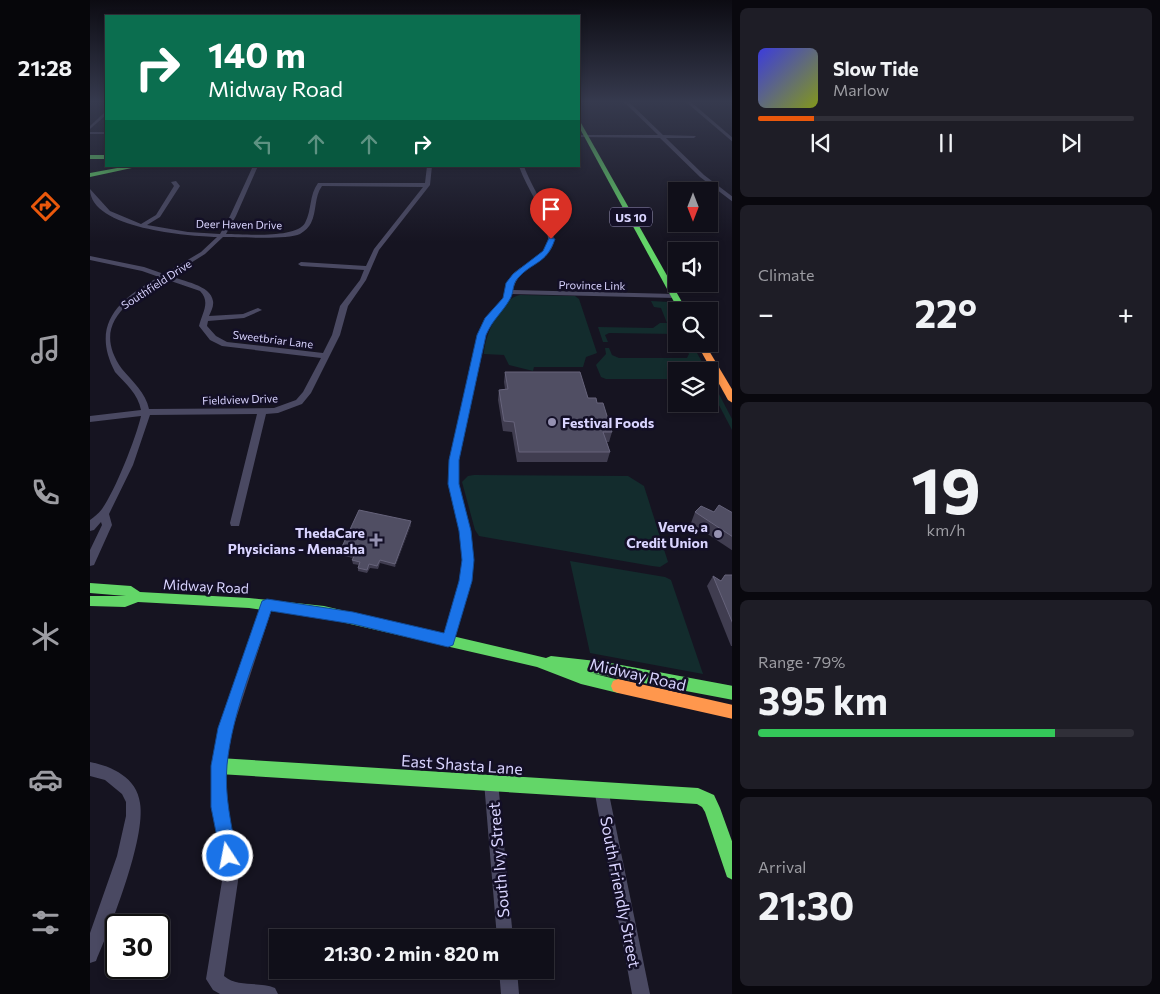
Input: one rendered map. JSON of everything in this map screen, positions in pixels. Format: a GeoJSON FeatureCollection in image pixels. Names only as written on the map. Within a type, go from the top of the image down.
{"type":"FeatureCollection","features":[{"type":"Feature","properties":{"kind":"main road","name":"US 10"},"geometry":{"type":"LineString","coordinates":[[589,148],[678,302]]}},
{"type":"Feature","properties":{"kind":"main road"},"geometry":{"type":"LineString","coordinates":[[90,157],[105,157]]}},
{"type":"Feature","properties":{"kind":"main road"},"geometry":{"type":"LineString","coordinates":[[90,175],[133,167]]}},
{"type":"Feature","properties":{"kind":"main road"},"geometry":{"type":"LineString","coordinates":[[705,352],[732,400]]}},
{"type":"Feature","properties":{"kind":"main road","name":"Midway Road"},"geometry":{"type":"LineString","coordinates":[[90,588],[131,591],[137,597]]}},
{"type":"Feature","properties":{"kind":"main road","name":"Midway Road"},"geometry":{"type":"LineString","coordinates":[[90,601],[125,602],[137,597],[267,605],[353,618],[537,661],[580,677],[732,712]]}},
{"type":"Feature","properties":{"kind":"main road","name":"Midway Road"},"geometry":{"type":"LineString","coordinates":[[537,661],[599,667],[732,693]]}},
{"type":"Feature","properties":{"kind":"main road","name":"East Shasta Lane"},"geometry":{"type":"LineString","coordinates":[[219,766],[684,794],[703,798],[712,808],[732,871]]}},
{"type":"Feature","properties":{"kind":"street"},"geometry":{"type":"LineString","coordinates":[[673,148],[706,180],[732,200]]}},
{"type":"Feature","properties":{"kind":"street","name":"Southfield Drive"},"geometry":{"type":"LineString","coordinates":[[146,413],[142,401],[103,350],[102,332],[107,320],[116,309],[203,253],[221,236],[256,167]]}},
{"type":"Feature","properties":{"kind":"street","name":"Fieldview Drive"},"geometry":{"type":"LineString","coordinates":[[90,419],[146,413],[262,411],[283,409],[299,402],[307,393],[336,335],[342,310],[360,285],[376,250],[427,185],[430,179],[430,167]]}},
{"type":"Feature","properties":{"kind":"street"},"geometry":{"type":"LineString","coordinates":[[448,640],[466,581],[468,560],[465,531],[454,484],[455,454],[483,329],[509,292],[510,283],[516,275],[546,252],[551,239],[521,167]]}},
{"type":"Feature","properties":{"kind":"street"},"geometry":{"type":"LineString","coordinates":[[142,226],[160,214],[177,186],[174,182]]}},
{"type":"Feature","properties":{"kind":"street","name":"Deer Haven Drive"},"geometry":{"type":"LineString","coordinates":[[90,191],[99,205],[107,212],[142,226],[221,236],[282,235],[299,232],[308,224],[320,184],[427,185]]}},
{"type":"Feature","properties":{"kind":"street"},"geometry":{"type":"LineString","coordinates":[[91,259],[139,267],[198,288],[208,294],[210,305],[204,319],[244,316],[258,310]]}},
{"type":"Feature","properties":{"kind":"street"},"geometry":{"type":"LineString","coordinates":[[301,264],[368,268]]}},
{"type":"Feature","properties":{"kind":"street","name":"Province Link"},"geometry":{"type":"LineString","coordinates":[[509,292],[675,296]]}},
{"type":"Feature","properties":{"kind":"street","name":"Sweetbriar Lane"},"geometry":{"type":"LineString","coordinates":[[204,319],[204,328],[217,340],[225,344],[326,356]]}},
{"type":"Feature","properties":{"kind":"street"},"geometry":{"type":"LineString","coordinates":[[235,523],[262,411]]}},
{"type":"Feature","properties":{"kind":"street"},"geometry":{"type":"LineString","coordinates":[[90,527],[104,514],[138,442],[146,413]]}},
{"type":"Feature","properties":{"kind":"street"},"geometry":{"type":"LineString","coordinates":[[90,562],[107,525],[104,514]]}},
{"type":"Feature","properties":{"kind":"street"},"geometry":{"type":"LineString","coordinates":[[267,605],[226,728],[219,766],[220,807],[230,882],[215,979],[219,986],[225,990],[269,994]]}},
{"type":"Feature","properties":{"kind":"street"},"geometry":{"type":"LineString","coordinates":[[90,769],[100,770],[113,777],[125,786],[133,801],[129,844],[90,956]]}},
{"type":"Feature","properties":{"kind":"street","name":"South Ivy Street"},"geometry":{"type":"LineString","coordinates":[[491,782],[504,929]]}},
{"type":"Feature","properties":{"kind":"street","name":"South Friendly Street"},"geometry":{"type":"LineString","coordinates":[[601,789],[641,994]]}},
{"type":"Feature","properties":{"kind":"street"},"geometry":{"type":"LineString","coordinates":[[509,979],[510,994]]}},
{"type":"Feature","properties":{"kind":"green space"},"geometry":{"type":"Polygon","coordinates":[[[520,295],[575,296],[579,299],[597,353],[586,357],[583,367],[534,367],[533,371],[509,365],[504,355],[484,354],[487,338],[495,319],[506,303],[520,295]]]}},
{"type":"Feature","properties":{"kind":"green space"},"geometry":{"type":"Polygon","coordinates":[[[651,301],[669,302],[668,334],[609,333],[605,335],[608,342],[603,342],[598,327],[653,328],[660,323],[667,323],[661,308],[654,307],[651,301]]]}},
{"type":"Feature","properties":{"kind":"green space"},"geometry":{"type":"Polygon","coordinates":[[[605,348],[609,348],[612,355],[619,358],[687,358],[688,352],[696,352],[702,362],[668,362],[668,379],[606,379],[601,377],[596,365],[606,354],[605,348]]]}},
{"type":"Feature","properties":{"kind":"green space"},"geometry":{"type":"Polygon","coordinates":[[[718,392],[732,419],[732,430],[718,403],[718,392]]]}},
{"type":"Feature","properties":{"kind":"green space"},"geometry":{"type":"Polygon","coordinates":[[[468,476],[628,476],[644,486],[668,562],[660,567],[652,566],[479,536],[475,530],[462,482],[468,476]]]}},
{"type":"Feature","properties":{"kind":"green space"},"geometry":{"type":"Polygon","coordinates":[[[570,561],[665,577],[671,580],[703,674],[590,653],[570,561]]]}},
{"type":"Feature","properties":{"kind":"building","name":"Festival Foods"},"geometry":{"type":"Polygon","coordinates":[[[505,372],[580,372],[588,398],[596,398],[597,403],[603,403],[612,432],[603,432],[610,452],[519,452],[514,422],[504,421],[499,390],[508,389],[505,372]]]}},
{"type":"Feature","properties":{"kind":"building"},"geometry":{"type":"Polygon","coordinates":[[[719,505],[732,512],[732,536],[695,512],[701,506],[714,512],[719,505]]]}},
{"type":"Feature","properties":{"kind":"building","name":"ThedaCare Physicians - Menasha"},"geometry":{"type":"Polygon","coordinates":[[[359,510],[411,521],[395,564],[380,560],[377,566],[369,564],[367,570],[358,568],[360,562],[352,560],[355,555],[340,551],[359,510]]]}},
{"type":"Feature","properties":{"kind":"building"},"geometry":{"type":"Polygon","coordinates":[[[725,575],[732,575],[732,622],[713,576],[721,581],[725,575]]]}},
{"type":"Feature","properties":{"kind":"traffic: fast"},"geometry":{"type":"LineString","coordinates":[[593,148],[678,302]]}},
{"type":"Feature","properties":{"kind":"traffic: fast"},"geometry":{"type":"LineString","coordinates":[[90,157],[105,157]]}},
{"type":"Feature","properties":{"kind":"traffic: fast"},"geometry":{"type":"LineString","coordinates":[[90,175],[133,167]]}},
{"type":"Feature","properties":{"kind":"traffic: fast"},"geometry":{"type":"LineString","coordinates":[[90,588],[131,591],[137,597]]}},
{"type":"Feature","properties":{"kind":"traffic: fast"},"geometry":{"type":"LineString","coordinates":[[90,601],[125,602],[137,597],[249,603],[324,612],[537,661],[581,677],[618,686]]}},
{"type":"Feature","properties":{"kind":"traffic: fast"},"geometry":{"type":"LineString","coordinates":[[551,662],[605,668],[732,693]]}},
{"type":"Feature","properties":{"kind":"traffic: fast"},"geometry":{"type":"LineString","coordinates":[[219,766],[698,796],[708,801],[712,808],[732,868]]}},
{"type":"Feature","properties":{"kind":"traffic: slow"},"geometry":{"type":"LineString","coordinates":[[706,352],[732,398]]}},
{"type":"Feature","properties":{"kind":"traffic: slow"},"geometry":{"type":"LineString","coordinates":[[618,686],[732,712]]}},
{"type":"Feature","properties":{"kind":"place","name":"Festival Foods"},"geometry":{"type":"Point","coordinates":[552,422]}},
{"type":"Feature","properties":{"kind":"place","name":"Verve, a Credit Union"},"geometry":{"type":"Point","coordinates":[718,534]}},
{"type":"Feature","properties":{"kind":"place","name":"ThedaCare Physicians - Menasha"},"geometry":{"type":"Point","coordinates":[376,540]}},
{"type":"Feature","properties":{"kind":"route"},"geometry":{"type":"LineString","coordinates":[[228,856],[218,788],[219,766],[226,728],[267,605],[324,612],[448,640],[466,581],[468,560],[464,523],[454,484],[454,460],[483,329],[489,318],[506,298],[510,283],[516,275],[546,252],[550,246],[551,239]]}}]}
